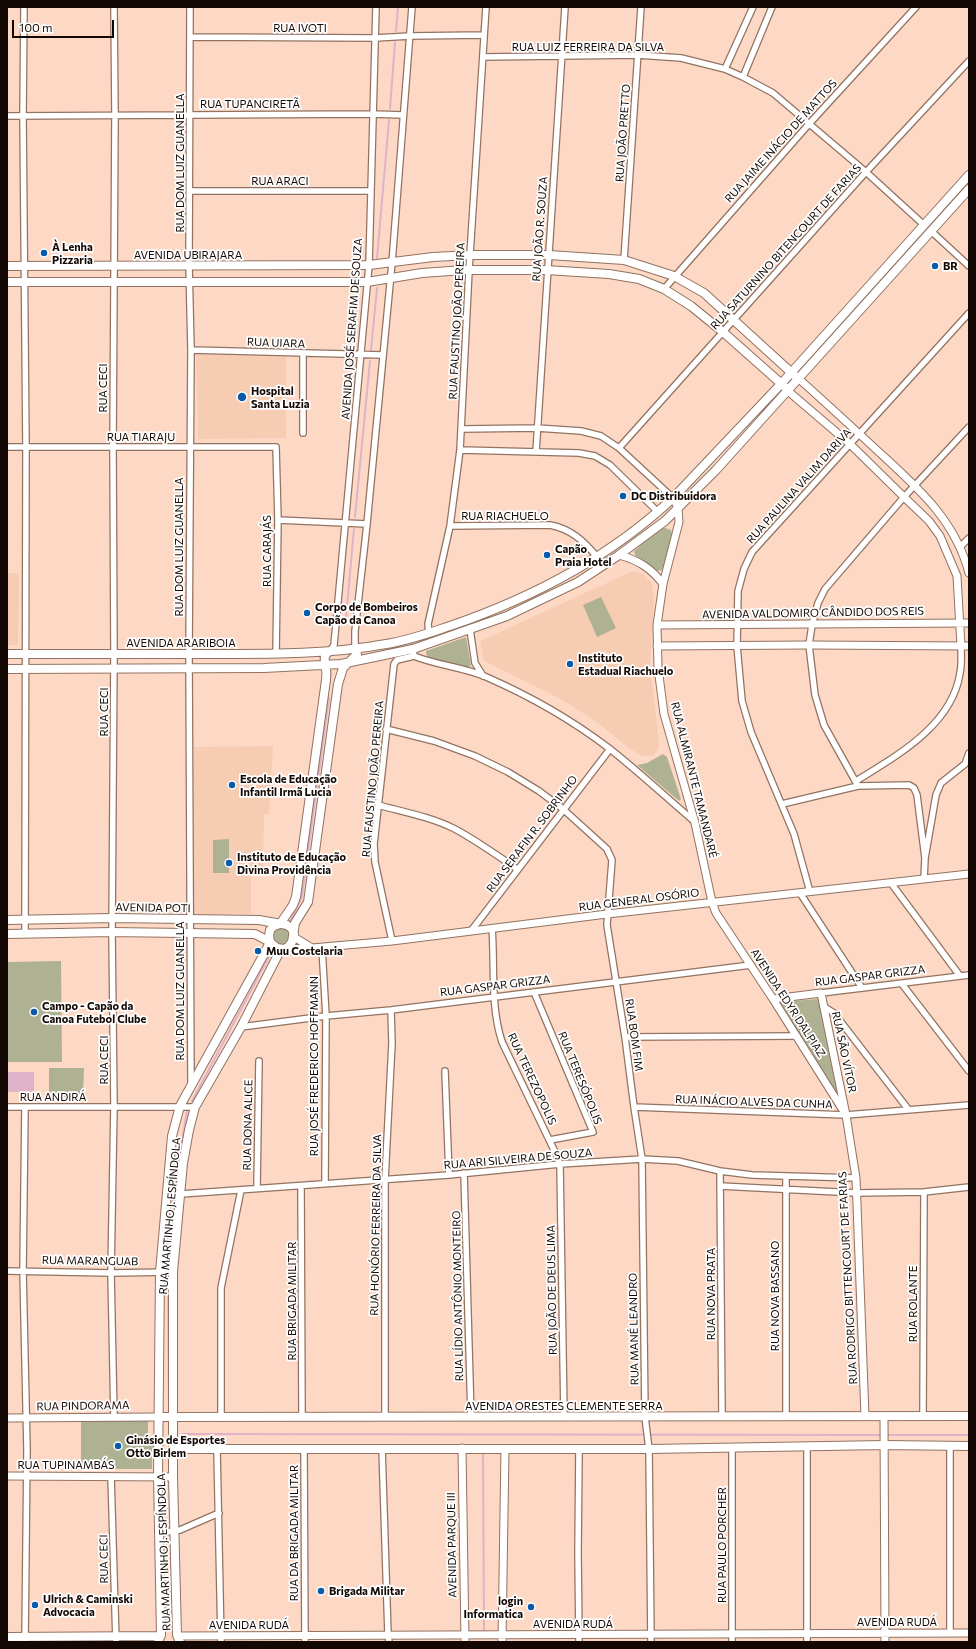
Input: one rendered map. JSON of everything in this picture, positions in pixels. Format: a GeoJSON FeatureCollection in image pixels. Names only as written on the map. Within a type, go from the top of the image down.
{"type":"FeatureCollection","features":[{"type":"Feature","properties":{"kind":"main road","name":"AVENIDA ARARIBOIA"},"geometry":{"type":"LineString","coordinates":[[7,654],[276,654],[330,651],[386,644],[428,633],[467,620],[504,605],[568,575],[597,557],[658,512],[673,498],[781,384],[790,372],[969,175]]}},
{"type":"Feature","properties":{"kind":"main road"},"geometry":{"type":"LineString","coordinates":[[7,669],[264,668],[325,665],[350,662],[414,652],[470,629],[507,616],[558,593],[578,582],[619,555],[651,532],[678,508],[716,470],[969,189]]}},
{"type":"Feature","properties":{"kind":"main road","name":"AVENIDA UBIRAJARA"},"geometry":{"type":"LineString","coordinates":[[7,266],[368,265],[471,254],[548,255],[624,260],[674,276],[704,293],[733,321],[799,379]]}},
{"type":"Feature","properties":{"kind":"main road"},"geometry":{"type":"LineString","coordinates":[[7,282],[367,282],[422,273],[469,270],[546,270],[609,274],[639,279],[664,289],[691,306],[723,332],[788,391]]}},
{"type":"Feature","properties":{"kind":"main road","name":"RUA MARTINHO J. ESPÍNDOLA"},"geometry":{"type":"LineString","coordinates":[[178,1638],[173,1476],[173,1272],[183,1163],[195,1107],[241,1027],[283,949],[292,942],[295,923],[308,902],[338,684],[343,668],[357,654],[355,648]]}},
{"type":"Feature","properties":{"kind":"main road"},"geometry":{"type":"LineString","coordinates":[[325,665],[325,657],[330,651]]}},
{"type":"Feature","properties":{"kind":"main road"},"geometry":{"type":"LineString","coordinates":[[79,654],[79,669]]}},
{"type":"Feature","properties":{"kind":"main road"},"geometry":{"type":"LineString","coordinates":[[168,654],[168,668]]}},
{"type":"Feature","properties":{"kind":"main road"},"geometry":{"type":"LineString","coordinates":[[240,654],[240,668]]}},
{"type":"Feature","properties":{"kind":"main road"},"geometry":{"type":"LineString","coordinates":[[264,654],[264,668]]}},
{"type":"Feature","properties":{"kind":"main road","name":"RUA MARTINHO J. ESPÍNDOLA"},"geometry":{"type":"LineString","coordinates":[[160,1638],[158,1417],[160,1272],[172,1136],[180,1106],[270,942],[268,936],[270,930],[274,926],[280,924],[296,897],[326,680],[325,665]]}},
{"type":"Feature","properties":{"kind":"main road","name":"AVENIDA POTI"},"geometry":{"type":"LineString","coordinates":[[7,920],[112,918],[259,920],[287,925],[292,929],[294,936]]}},
{"type":"Feature","properties":{"kind":"main road"},"geometry":{"type":"LineString","coordinates":[[7,934],[112,932],[255,934],[270,942],[277,948],[283,949]]}},
{"type":"Feature","properties":{"kind":"main road","name":"AVENIDA ORESTES CLEMENTE SERRA"},"geometry":{"type":"LineString","coordinates":[[158,1417],[865,1416],[884,1421],[923,1416],[969,1416]]}},
{"type":"Feature","properties":{"kind":"main road"},"geometry":{"type":"LineString","coordinates":[[173,1449],[649,1449],[807,1447],[884,1442],[969,1446]]}},
{"type":"Feature","properties":{"kind":"main road","name":"AVENIDA RUDÁ"},"geometry":{"type":"LineString","coordinates":[[7,1637],[25,1639],[160,1638],[167,1632],[178,1638]]}},
{"type":"Feature","properties":{"kind":"street"},"geometry":{"type":"LineString","coordinates":[[24,7],[23,116],[26,447],[26,919],[24,934]]}},
{"type":"Feature","properties":{"kind":"street","name":"RUA CECI"},"geometry":{"type":"LineString","coordinates":[[114,7],[115,266],[112,918],[114,1106],[111,1273],[114,1417]]}},
{"type":"Feature","properties":{"kind":"street","name":"RUA DOM LUIZ GUANELLA"},"geometry":{"type":"LineString","coordinates":[[190,7],[189,282],[191,350],[189,919],[191,1088]]}},
{"type":"Feature","properties":{"kind":"street","name":"AVENIDA JOSÉ SERAFIM DE SOUZA"},"geometry":{"type":"LineString","coordinates":[[330,651],[334,645],[367,282],[376,7]]}},
{"type":"Feature","properties":{"kind":"street"},"geometry":{"type":"LineString","coordinates":[[355,648],[355,631],[367,524],[392,263],[412,7]]}},
{"type":"Feature","properties":{"kind":"street","name":"RUA FAUSTINO JOÃO PEREIRA"},"geometry":{"type":"LineString","coordinates":[[428,633],[428,624],[450,526],[462,429],[469,270],[486,7]]}},
{"type":"Feature","properties":{"kind":"street","name":"RUA JOÃO R. SOUZA"},"geometry":{"type":"LineString","coordinates":[[536,452],[546,270],[565,7]]}},
{"type":"Feature","properties":{"kind":"street","name":"RUA JOÃO PRETTO"},"geometry":{"type":"LineString","coordinates":[[624,260],[641,7]]}},
{"type":"Feature","properties":{"kind":"street"},"geometry":{"type":"LineString","coordinates":[[725,69],[753,7]]}},
{"type":"Feature","properties":{"kind":"street"},"geometry":{"type":"LineString","coordinates":[[743,77],[772,7]]}},
{"type":"Feature","properties":{"kind":"street","name":"RUA JAIME INÁCIO DE MATTOS"},"geometry":{"type":"LineString","coordinates":[[664,289],[809,124],[916,7]]}},
{"type":"Feature","properties":{"kind":"street"},"geometry":{"type":"LineString","coordinates":[[410,36],[484,35]]}},
{"type":"Feature","properties":{"kind":"street","name":"RUA IVOTI"},"geometry":{"type":"LineString","coordinates":[[190,37],[375,38],[410,36]]}},
{"type":"Feature","properties":{"kind":"street","name":"RUA LUIZ FERREIRA DA SILVA"},"geometry":{"type":"LineString","coordinates":[[483,57],[638,55],[681,58],[725,69],[773,93],[866,172],[924,225]]}},
{"type":"Feature","properties":{"kind":"street","name":"RUA SATURNINO BITENCOURT DE FARIAS"},"geometry":{"type":"LineString","coordinates":[[619,448],[866,172],[969,61]]}},
{"type":"Feature","properties":{"kind":"street","name":"RUA TUPANCIRETÃ"},"geometry":{"type":"LineString","coordinates":[[7,116],[403,115]]}},
{"type":"Feature","properties":{"kind":"street","name":"RUA ARACI"},"geometry":{"type":"LineString","coordinates":[[190,191],[371,191]]}},
{"type":"Feature","properties":{"kind":"street"},"geometry":{"type":"LineString","coordinates":[[931,231],[969,266]]}},
{"type":"Feature","properties":{"kind":"street","name":"RUA PAULINA VALIM DARIVA"},"geometry":{"type":"LineString","coordinates":[[810,892],[794,834],[751,732],[742,701],[736,625],[738,591],[744,569],[752,552],[969,313]]}},
{"type":"Feature","properties":{"kind":"street","name":"RUA UIARA"},"geometry":{"type":"LineString","coordinates":[[191,350],[383,355]]}},
{"type":"Feature","properties":{"kind":"street"},"geometry":{"type":"LineString","coordinates":[[303,354],[303,433]]}},
{"type":"Feature","properties":{"kind":"street"},"geometry":{"type":"LineString","coordinates":[[799,379],[860,434],[938,510],[952,531],[960,547],[969,573],[957,576]]}},
{"type":"Feature","properties":{"kind":"street"},"geometry":{"type":"LineString","coordinates":[[788,391],[850,444],[929,521],[940,536],[957,576],[960,622],[965,646],[956,689],[940,718],[930,730],[857,784]]}},
{"type":"Feature","properties":{"kind":"street"},"geometry":{"type":"LineString","coordinates":[[857,784],[824,725],[814,689],[809,645],[818,602],[825,588],[904,497],[969,427]]}},
{"type":"Feature","properties":{"kind":"street"},"geometry":{"type":"LineString","coordinates":[[462,429],[537,428],[581,431],[601,436],[619,448],[673,498]]}},
{"type":"Feature","properties":{"kind":"street","name":"RUA TIARAJU"},"geometry":{"type":"LineString","coordinates":[[7,447],[276,447]]}},
{"type":"Feature","properties":{"kind":"street","name":"RUA CARAJÁS"},"geometry":{"type":"LineString","coordinates":[[276,447],[278,520],[276,654]]}},
{"type":"Feature","properties":{"kind":"street"},"geometry":{"type":"LineString","coordinates":[[460,450],[578,452],[595,456],[610,465],[658,512]]}},
{"type":"Feature","properties":{"kind":"street","name":"RUA ALMIRANTE TAMANDARÉ"},"geometry":{"type":"LineString","coordinates":[[673,498],[678,508],[679,522],[663,584],[657,625],[658,668],[664,714],[695,823],[712,902]]}},
{"type":"Feature","properties":{"kind":"street"},"geometry":{"type":"LineString","coordinates":[[278,520],[367,524]]}},
{"type":"Feature","properties":{"kind":"street","name":"RUA RIACHUELO"},"geometry":{"type":"LineString","coordinates":[[450,526],[550,525],[559,527],[573,534],[587,545],[597,557]]}},
{"type":"Feature","properties":{"kind":"street"},"geometry":{"type":"LineString","coordinates":[[948,553],[960,547],[969,538]]}},
{"type":"Feature","properties":{"kind":"street"},"geometry":{"type":"LineString","coordinates":[[619,555],[643,564],[654,573],[663,584]]}},
{"type":"Feature","properties":{"kind":"street","name":"AVENIDA VALDOMIRO CÂNDIDO DOS REIS"},"geometry":{"type":"LineString","coordinates":[[657,625],[969,623]]}},
{"type":"Feature","properties":{"kind":"street"},"geometry":{"type":"LineString","coordinates":[[470,629],[476,663],[483,676]]}},
{"type":"Feature","properties":{"kind":"street"},"geometry":{"type":"LineString","coordinates":[[657,646],[965,646]]}},
{"type":"Feature","properties":{"kind":"street"},"geometry":{"type":"LineString","coordinates":[[414,652],[424,660],[483,676],[547,708],[610,749],[695,823]]}},
{"type":"Feature","properties":{"kind":"street","name":"RUA FAUSTINO JOÃO PEREIRA"},"geometry":{"type":"LineString","coordinates":[[392,940],[375,862],[374,844],[394,664],[397,660],[414,652]]}},
{"type":"Feature","properties":{"kind":"street","name":"RUA BOM FIM"},"geometry":{"type":"LineString","coordinates":[[386,729],[434,741],[475,756],[508,772],[539,791],[563,809],[606,849],[612,860],[607,914],[608,925],[642,1159]]}},
{"type":"Feature","properties":{"kind":"street","name":"RUA SERAFIN R. SOBRINHO"},"geometry":{"type":"LineString","coordinates":[[471,931],[610,749]]}},
{"type":"Feature","properties":{"kind":"street"},"geometry":{"type":"LineString","coordinates":[[924,879],[925,858],[936,794],[941,783],[965,764],[969,753]]}},
{"type":"Feature","properties":{"kind":"street"},"geometry":{"type":"LineString","coordinates":[[782,804],[857,784],[910,785],[914,788],[916,795],[925,858]]}},
{"type":"Feature","properties":{"kind":"street"},"geometry":{"type":"LineString","coordinates":[[378,805],[425,818],[454,829],[517,869]]}},
{"type":"Feature","properties":{"kind":"street","name":"RUA GENERAL OSÓRIO"},"geometry":{"type":"LineString","coordinates":[[283,949],[322,948],[607,914],[969,874]]}},
{"type":"Feature","properties":{"kind":"street"},"geometry":{"type":"LineString","coordinates":[[890,883],[960,976]]}},
{"type":"Feature","properties":{"kind":"street"},"geometry":{"type":"LineString","coordinates":[[800,892],[862,988]]}},
{"type":"Feature","properties":{"kind":"street","name":"AVENIDA EDYR DALPIAZ"},"geometry":{"type":"LineString","coordinates":[[712,902],[716,913],[797,1036],[846,1115]]}},
{"type":"Feature","properties":{"kind":"street","name":"RUA TEREZOPOLIS"},"geometry":{"type":"LineString","coordinates":[[492,928],[494,997],[498,1029],[502,1042],[550,1140],[560,1164]]}},
{"type":"Feature","properties":{"kind":"street"},"geometry":{"type":"LineString","coordinates":[[294,936],[312,948]]}},
{"type":"Feature","properties":{"kind":"street","name":"RUA JOSÉ FREDERICO HOFFMANN"},"geometry":{"type":"LineString","coordinates":[[322,948],[326,1016],[325,1183]]}},
{"type":"Feature","properties":{"kind":"street","name":"RUA GASPAR GRIZZA"},"geometry":{"type":"LineString","coordinates":[[241,1027],[326,1016],[391,1010],[751,965]]}},
{"type":"Feature","properties":{"kind":"street","name":"RUA GASPAR GRIZZA"},"geometry":{"type":"LineString","coordinates":[[773,999],[969,976]]}},
{"type":"Feature","properties":{"kind":"street"},"geometry":{"type":"LineString","coordinates":[[902,984],[969,1071]]}},
{"type":"Feature","properties":{"kind":"street","name":"RUA TERESÓPOLIS"},"geometry":{"type":"LineString","coordinates":[[534,992],[593,1132],[550,1140]]}},
{"type":"Feature","properties":{"kind":"street","name":"RUA SÃO VÍTOR"},"geometry":{"type":"LineString","coordinates":[[821,993],[846,1115]]}},
{"type":"Feature","properties":{"kind":"street"},"geometry":{"type":"LineString","coordinates":[[823,1006],[834,1013],[908,1109]]}},
{"type":"Feature","properties":{"kind":"street","name":"RUA HONÓRIO FERREIRA DA SILVA"},"geometry":{"type":"LineString","coordinates":[[385,1417],[385,1180],[392,1043],[391,1010]]}},
{"type":"Feature","properties":{"kind":"street"},"geometry":{"type":"LineString","coordinates":[[625,1037],[797,1036]]}},
{"type":"Feature","properties":{"kind":"street","name":"RUA DONA ALICE"},"geometry":{"type":"LineString","coordinates":[[257,1188],[259,1061]]}},
{"type":"Feature","properties":{"kind":"street"},"geometry":{"type":"LineString","coordinates":[[445,1071],[449,1175]]}},
{"type":"Feature","properties":{"kind":"street","name":"RUA INÁCIO ALVES DA CUNHA"},"geometry":{"type":"LineString","coordinates":[[634,1108],[846,1115],[969,1105]]}},
{"type":"Feature","properties":{"kind":"street","name":"RUA ANDIRÁ"},"geometry":{"type":"LineString","coordinates":[[7,1107],[195,1107]]}},
{"type":"Feature","properties":{"kind":"street"},"geometry":{"type":"LineString","coordinates":[[25,1107],[23,1271],[27,1418],[25,1639]]}},
{"type":"Feature","properties":{"kind":"street","name":"RUA RODRIGO BITTENCOURT DE FARIAS"},"geometry":{"type":"LineString","coordinates":[[846,1115],[857,1193],[865,1416]]}},
{"type":"Feature","properties":{"kind":"street","name":"RUA ARI SILVEIRA DE SOUZA"},"geometry":{"type":"LineString","coordinates":[[181,1194],[385,1180],[560,1164],[642,1159],[678,1161],[720,1171],[752,1175],[856,1178]]}},
{"type":"Feature","properties":{"kind":"street","name":"RUA MANÉ LEANDRO"},"geometry":{"type":"LineString","coordinates":[[642,1159],[645,1417],[649,1449],[650,1638]]}},
{"type":"Feature","properties":{"kind":"street","name":"RUA JOÃO DE DEUS LIMA"},"geometry":{"type":"LineString","coordinates":[[560,1164],[564,1416]]}},
{"type":"Feature","properties":{"kind":"street","name":"RUA NOVA PRATA"},"geometry":{"type":"LineString","coordinates":[[720,1171],[722,1417]]}},
{"type":"Feature","properties":{"kind":"street","name":"RUA LÍDIO ANTÔNIO MONTEIRO"},"geometry":{"type":"LineString","coordinates":[[464,1173],[471,1417]]}},
{"type":"Feature","properties":{"kind":"street","name":"RUA NOVA BASSANO"},"geometry":{"type":"LineString","coordinates":[[786,1176],[786,1417]]}},
{"type":"Feature","properties":{"kind":"street","name":"RUA BRIGADA MILITAR"},"geometry":{"type":"LineString","coordinates":[[301,1186],[302,1417]]}},
{"type":"Feature","properties":{"kind":"street"},"geometry":{"type":"LineString","coordinates":[[720,1186],[857,1193],[924,1192],[969,1187]]}},
{"type":"Feature","properties":{"kind":"street"},"geometry":{"type":"LineString","coordinates":[[221,1418],[221,1288],[241,1190]]}},
{"type":"Feature","properties":{"kind":"street","name":"RUA ROLANTE"},"geometry":{"type":"LineString","coordinates":[[923,1416],[924,1192]]}},
{"type":"Feature","properties":{"kind":"street","name":"RUA MARANGUAB"},"geometry":{"type":"LineString","coordinates":[[7,1271],[111,1273],[173,1272]]}},
{"type":"Feature","properties":{"kind":"street","name":"RUA PINDORAMA"},"geometry":{"type":"LineString","coordinates":[[7,1418],[158,1417]]}},
{"type":"Feature","properties":{"kind":"street"},"geometry":{"type":"LineString","coordinates":[[884,1421],[885,1642]]}},
{"type":"Feature","properties":{"kind":"street"},"geometry":{"type":"LineString","coordinates":[[950,1446],[950,1633]]}},
{"type":"Feature","properties":{"kind":"street"},"geometry":{"type":"LineString","coordinates":[[807,1447],[807,1642]]}},
{"type":"Feature","properties":{"kind":"street"},"geometry":{"type":"LineString","coordinates":[[382,1448],[389,1639]]}},
{"type":"Feature","properties":{"kind":"street","name":"AVENIDA PARQUE III"},"geometry":{"type":"LineString","coordinates":[[462,1448],[464,1639]]}},
{"type":"Feature","properties":{"kind":"street"},"geometry":{"type":"LineString","coordinates":[[579,1448],[579,1638]]}},
{"type":"Feature","properties":{"kind":"street","name":"RUA PAULO PORCHER"},"geometry":{"type":"LineString","coordinates":[[732,1448],[732,1642]]}},
{"type":"Feature","properties":{"kind":"street"},"geometry":{"type":"LineString","coordinates":[[217,1449],[220,1639]]}},
{"type":"Feature","properties":{"kind":"street","name":"RUA DA BRIGADA MILITAR"},"geometry":{"type":"LineString","coordinates":[[304,1449],[305,1639]]}},
{"type":"Feature","properties":{"kind":"street"},"geometry":{"type":"LineString","coordinates":[[502,1638],[505,1449]]}},
{"type":"Feature","properties":{"kind":"street","name":"RUA TUPINAMBÁS"},"geometry":{"type":"LineString","coordinates":[[7,1476],[173,1476]]}},
{"type":"Feature","properties":{"kind":"street","name":"RUA CECI"},"geometry":{"type":"LineString","coordinates":[[112,1476],[116,1639]]}},
{"type":"Feature","properties":{"kind":"street"},"geometry":{"type":"LineString","coordinates":[[159,1533],[175,1531],[219,1513]]}},
{"type":"Feature","properties":{"kind":"street"},"geometry":{"type":"LineString","coordinates":[[918,1633],[918,1642]]}},
{"type":"Feature","properties":{"kind":"street","name":"AVENIDA RUDÁ"},"geometry":{"type":"LineString","coordinates":[[178,1638],[650,1638],[732,1634],[969,1633]]}},
{"type":"Feature","properties":{"kind":"shaded area","name":"Hospital Santa Luzia"},"geometry":{"type":"Polygon","coordinates":[[[196,354],[286,357],[286,438],[198,439],[196,354]]]}},
{"type":"Feature","properties":{"kind":"shaded area","name":"Instituto Estadual Riachuelo"},"geometry":{"type":"Polygon","coordinates":[[[633,571],[645,575],[652,584],[654,600],[650,666],[659,741],[658,750],[653,756],[643,756],[630,749],[597,722],[559,698],[484,661],[480,641],[633,571]]]}},
{"type":"Feature","properties":{"kind":"shaded area"},"geometry":{"type":"Polygon","coordinates":[[[7,573],[19,573],[18,645],[7,645],[7,573]]]}},
{"type":"Feature","properties":{"kind":"shaded area"},"geometry":{"type":"Polygon","coordinates":[[[273,746],[269,814],[264,814],[263,869],[251,869],[251,914],[194,915],[194,747],[273,746]]]}},
{"type":"Feature","properties":{"kind":"shaded area"},"geometry":{"type":"Polygon","coordinates":[[[7,1072],[34,1072],[34,1092],[7,1092],[7,1072]]]}},
{"type":"Feature","properties":{"kind":"green space"},"geometry":{"type":"Polygon","coordinates":[[[662,527],[671,530],[672,534],[664,569],[658,571],[636,558],[634,551],[662,527]]]}},
{"type":"Feature","properties":{"kind":"green space"},"geometry":{"type":"Polygon","coordinates":[[[601,597],[616,628],[597,637],[583,605],[601,597]]]}},
{"type":"Feature","properties":{"kind":"green space"},"geometry":{"type":"Polygon","coordinates":[[[466,637],[471,665],[468,668],[428,657],[426,654],[426,651],[466,637]]]}},
{"type":"Feature","properties":{"kind":"green space"},"geometry":{"type":"Polygon","coordinates":[[[663,754],[667,757],[681,799],[679,801],[637,765],[647,763],[663,754]]]}},
{"type":"Feature","properties":{"kind":"green space"},"geometry":{"type":"Polygon","coordinates":[[[229,839],[229,873],[213,873],[213,840],[229,839]]]}},
{"type":"Feature","properties":{"kind":"green space"},"geometry":{"type":"Polygon","coordinates":[[[281,928],[288,933],[289,936],[284,943],[281,944],[274,939],[273,936],[278,929],[281,928]]]}},
{"type":"Feature","properties":{"kind":"green space","name":"Campo - Capão da Canoa Futebol Clube"},"geometry":{"type":"Polygon","coordinates":[[[61,961],[62,1062],[7,1062],[7,962],[61,961]]]}},
{"type":"Feature","properties":{"kind":"green space"},"geometry":{"type":"Polygon","coordinates":[[[818,999],[838,1095],[779,1002],[818,999]]]}},
{"type":"Feature","properties":{"kind":"green space"},"geometry":{"type":"Polygon","coordinates":[[[49,1068],[84,1068],[83,1097],[49,1097],[49,1068]]]}},
{"type":"Feature","properties":{"kind":"green space","name":"Ginásio de Esportes Otto Birlem"},"geometry":{"type":"Polygon","coordinates":[[[81,1421],[148,1421],[148,1440],[155,1440],[155,1451],[152,1452],[152,1469],[81,1469],[81,1421]]]}},
{"type":"Feature","properties":{"kind":"waterway"},"geometry":{"type":"LineString","coordinates":[[396,31],[398,7]]}},
{"type":"Feature","properties":{"kind":"waterway"},"geometry":{"type":"LineString","coordinates":[[390,109],[395,42]]}},
{"type":"Feature","properties":{"kind":"waterway"},"geometry":{"type":"LineString","coordinates":[[377,258],[389,120]]}},
{"type":"Feature","properties":{"kind":"waterway"},"geometry":{"type":"LineString","coordinates":[[371,350],[377,288]]}},
{"type":"Feature","properties":{"kind":"waterway"},"geometry":{"type":"LineString","coordinates":[[355,517],[370,361]]}},
{"type":"Feature","properties":{"kind":"waterway"},"geometry":{"type":"LineString","coordinates":[[346,617],[354,529]]}},
{"type":"Feature","properties":{"kind":"waterway"},"geometry":{"type":"LineString","coordinates":[[291,920],[302,896],[329,698]]}},
{"type":"Feature","properties":{"kind":"waterway"},"geometry":{"type":"LineString","coordinates":[[192,1101],[270,955]]}},
{"type":"Feature","properties":{"kind":"waterway"},"geometry":{"type":"LineString","coordinates":[[168,1265],[173,1195],[187,1111]]}},
{"type":"Feature","properties":{"kind":"waterway"},"geometry":{"type":"LineString","coordinates":[[168,1275],[169,1411]]}},
{"type":"Feature","properties":{"kind":"waterway"},"geometry":{"type":"LineString","coordinates":[[169,1421],[169,1433]]}},
{"type":"Feature","properties":{"kind":"waterway"},"geometry":{"type":"LineString","coordinates":[[182,1434],[882,1435]]}},
{"type":"Feature","properties":{"kind":"waterway"},"geometry":{"type":"LineString","coordinates":[[886,1435],[969,1435]]}},
{"type":"Feature","properties":{"kind":"waterway"},"geometry":{"type":"LineString","coordinates":[[483,1452],[484,1630]]}},
{"type":"Feature","properties":{"kind":"place","name":"À Lenha Pizzaria"},"geometry":{"type":"Point","coordinates":[44,253]}},
{"type":"Feature","properties":{"kind":"place","name":"BR"},"geometry":{"type":"Point","coordinates":[935,266]}},
{"type":"Feature","properties":{"kind":"place","name":"Hospital Santa Luzia"},"geometry":{"type":"Point","coordinates":[242,397]}},
{"type":"Feature","properties":{"kind":"place","name":"DC Distribuidora"},"geometry":{"type":"Point","coordinates":[623,496]}},
{"type":"Feature","properties":{"kind":"place","name":"Capão Praia Hotel"},"geometry":{"type":"Point","coordinates":[547,555]}},
{"type":"Feature","properties":{"kind":"place","name":"Corpo de Bombeiros Capão da Canoa"},"geometry":{"type":"Point","coordinates":[307,613]}},
{"type":"Feature","properties":{"kind":"place","name":"Instituto Estadual Riachuelo"},"geometry":{"type":"Point","coordinates":[570,664]}},
{"type":"Feature","properties":{"kind":"place","name":"Escola de Educação Infantil Irmã Lucia"},"geometry":{"type":"Point","coordinates":[232,785]}},
{"type":"Feature","properties":{"kind":"place","name":"Instituto de Educação Divina Providência"},"geometry":{"type":"Point","coordinates":[229,863]}},
{"type":"Feature","properties":{"kind":"place","name":"Muu Costelaria"},"geometry":{"type":"Point","coordinates":[258,951]}},
{"type":"Feature","properties":{"kind":"place","name":"Campo - Capão da Canoa Futebol Clube"},"geometry":{"type":"Point","coordinates":[34,1012]}},
{"type":"Feature","properties":{"kind":"place","name":"Ginásio de Esportes Otto Birlem"},"geometry":{"type":"Point","coordinates":[118,1446]}},
{"type":"Feature","properties":{"kind":"place","name":"Brigada Militar"},"geometry":{"type":"Point","coordinates":[321,1591]}},
{"type":"Feature","properties":{"kind":"place","name":"Ulrich & Caminski Advocacia"},"geometry":{"type":"Point","coordinates":[35,1605]}},
{"type":"Feature","properties":{"kind":"place","name":"login Informatica"},"geometry":{"type":"Point","coordinates":[531,1607]}}]}
